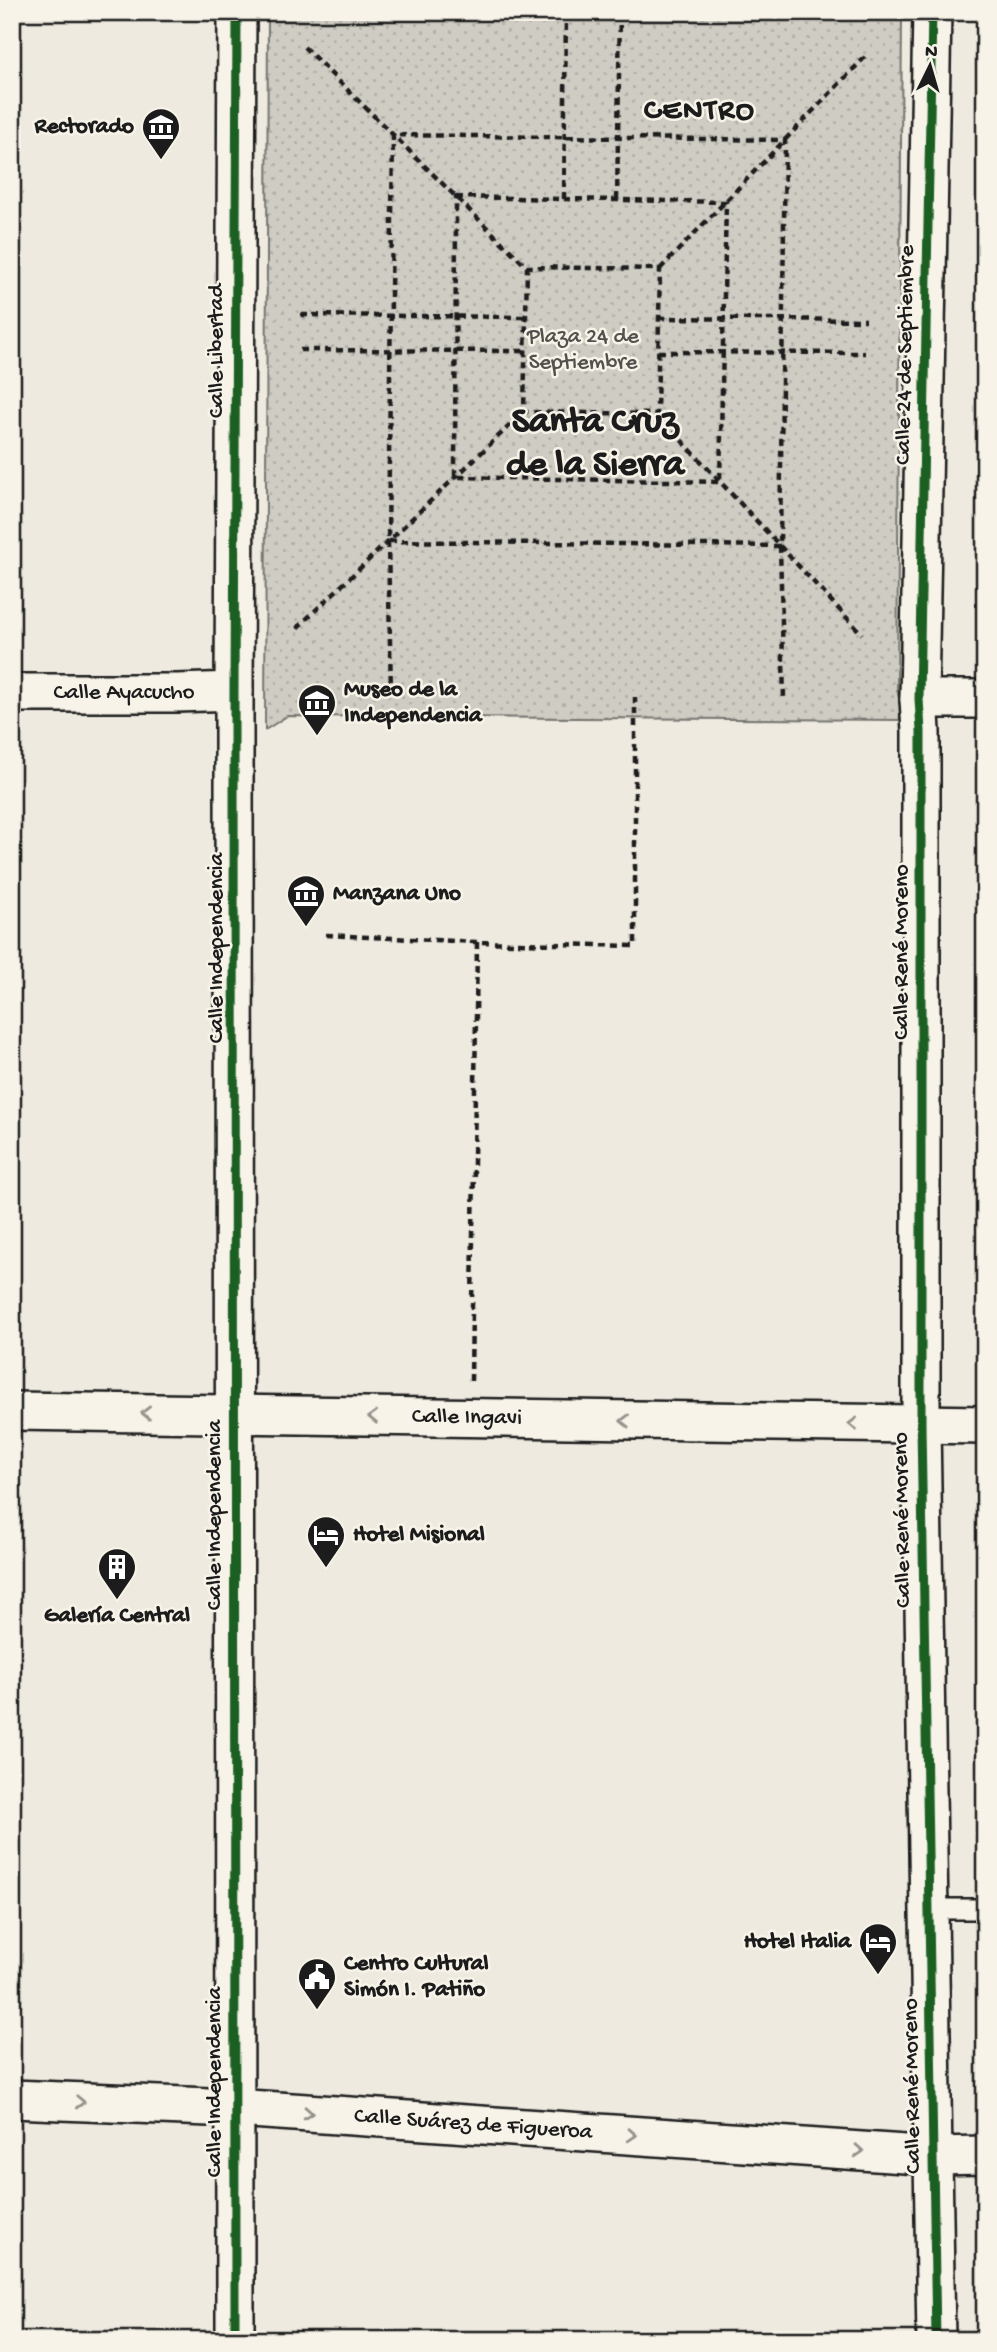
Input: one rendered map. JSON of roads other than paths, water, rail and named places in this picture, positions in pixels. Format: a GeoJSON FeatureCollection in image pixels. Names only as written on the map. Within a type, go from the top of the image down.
{"type":"FeatureCollection","features":[{"type":"Feature","properties":{"kind":"street","name":"Calle Libertad"},"geometry":{"type":"LineString","coordinates":[[234,691],[237,12]]}},
{"type":"Feature","properties":{"kind":"street","name":"Calle 24 de Septiembre"},"geometry":{"type":"LineString","coordinates":[[919,699],[932,12]]}},
{"type":"Feature","properties":{"kind":"street","name":"Calle Ayacucho"},"geometry":{"type":"LineString","coordinates":[[12,693],[234,691]]}},
{"type":"Feature","properties":{"kind":"street","name":"Calle Independencia"},"geometry":{"type":"LineString","coordinates":[[234,691],[235,2340]]}},
{"type":"Feature","properties":{"kind":"street"},"geometry":{"type":"LineString","coordinates":[[919,699],[985,699]]}},
{"type":"Feature","properties":{"kind":"street","name":"Calle René Moreno"},"geometry":{"type":"LineString","coordinates":[[919,699],[921,1425],[936,2340]]}},
{"type":"Feature","properties":{"kind":"street","name":"Calle Ingavi"},"geometry":{"type":"LineString","coordinates":[[12,1411],[985,1425]]}},
{"type":"Feature","properties":{"kind":"street","name":"Calle Suárez de Figueroa"},"geometry":{"type":"LineString","coordinates":[[12,2099],[234,2108],[933,2156],[985,2155]]}},
{"type":"Feature","properties":{"kind":"lane"},"geometry":{"type":"LineString","coordinates":[[929,1909],[985,1909]]}},
{"type":"Feature","properties":{"kind":"place","name":"Rectorado"},"geometry":{"type":"Point","coordinates":[161,161]}},
{"type":"Feature","properties":{"kind":"place","name":"Museo de la Independencia"},"geometry":{"type":"Point","coordinates":[317,737]}},
{"type":"Feature","properties":{"kind":"place","name":"Manzana Uno"},"geometry":{"type":"Point","coordinates":[306,928]}},
{"type":"Feature","properties":{"kind":"place","name":"Hotel Misional"},"geometry":{"type":"Point","coordinates":[326,1569]}},
{"type":"Feature","properties":{"kind":"place","name":"Galería Central"},"geometry":{"type":"Point","coordinates":[117,1601]}},
{"type":"Feature","properties":{"kind":"place","name":"Hotel Italia"},"geometry":{"type":"Point","coordinates":[878,1976]}},
{"type":"Feature","properties":{"kind":"place","name":"Centro Cultural Simón I. Patiño"},"geometry":{"type":"Point","coordinates":[317,2011]}},
{"type":"Feature","properties":{"kind":"district","name":"CENTRO"},"geometry":{"type":"Point","coordinates":[700,112]}},
{"type":"Feature","properties":{"kind":"district","name":"Santa Cruz de la Sierra"},"geometry":{"type":"Point","coordinates":[595,444]}},
{"type":"Feature","properties":{"kind":"park label","name":"Plaza 24 de Septiembre"},"geometry":{"type":"Point","coordinates":[583,350]}}]}
